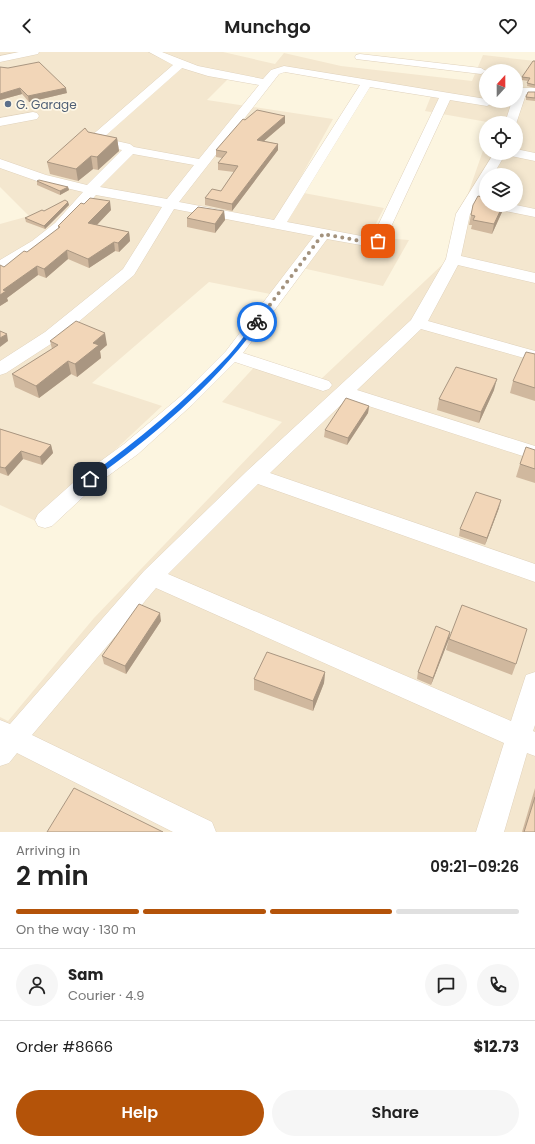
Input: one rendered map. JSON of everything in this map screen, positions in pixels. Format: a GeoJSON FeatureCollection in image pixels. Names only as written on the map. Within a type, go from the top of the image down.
{"type":"FeatureCollection","features":[{"type":"Feature","properties":{"kind":"street"},"geometry":{"type":"LineString","coordinates":[[0,59],[34,52]]}},
{"type":"Feature","properties":{"kind":"street"},"geometry":{"type":"LineString","coordinates":[[154,52],[178,65],[265,83]]}},
{"type":"Feature","properties":{"kind":"street"},"geometry":{"type":"LineString","coordinates":[[360,56],[383,56],[451,62],[479,70]]}},
{"type":"Feature","properties":{"kind":"street"},"geometry":{"type":"LineString","coordinates":[[178,65],[94,140],[126,147],[130,150],[202,163]]}},
{"type":"Feature","properties":{"kind":"street"},"geometry":{"type":"LineString","coordinates":[[0,370],[51,336],[129,272],[170,204],[275,72],[284,69],[479,102]]}},
{"type":"Feature","properties":{"kind":"street"},"geometry":{"type":"LineString","coordinates":[[278,225],[367,82]]}},
{"type":"Feature","properties":{"kind":"street"},"geometry":{"type":"LineString","coordinates":[[513,116],[521,91],[535,91]]}},
{"type":"Feature","properties":{"kind":"street"},"geometry":{"type":"LineString","coordinates":[[0,162],[34,176],[91,191],[170,204],[372,243],[378,241],[446,96]]}},
{"type":"Feature","properties":{"kind":"street"},"geometry":{"type":"LineString","coordinates":[[0,122],[33,116]]}},
{"type":"Feature","properties":{"kind":"street"},"geometry":{"type":"LineString","coordinates":[[0,267],[37,244],[60,226],[130,150]]}},
{"type":"Feature","properties":{"kind":"street"},"geometry":{"type":"LineString","coordinates":[[523,155],[535,157]]}},
{"type":"Feature","properties":{"kind":"street"},"geometry":{"type":"LineString","coordinates":[[202,832],[4,741],[152,577],[255,475],[418,323],[453,259],[463,214],[478,202]]}},
{"type":"Feature","properties":{"kind":"street"},"geometry":{"type":"LineString","coordinates":[[523,211],[535,213]]}},
{"type":"Feature","properties":{"kind":"street"},"geometry":{"type":"LineString","coordinates":[[45,520],[90,479],[131,449],[187,400],[232,355],[323,234]]}},
{"type":"Feature","properties":{"kind":"street"},"geometry":{"type":"LineString","coordinates":[[453,259],[535,278]]}},
{"type":"Feature","properties":{"kind":"street"},"geometry":{"type":"LineString","coordinates":[[418,323],[535,356]]}},
{"type":"Feature","properties":{"kind":"street"},"geometry":{"type":"LineString","coordinates":[[232,355],[324,385]]}},
{"type":"Feature","properties":{"kind":"street"},"geometry":{"type":"LineString","coordinates":[[344,392],[535,453]]}},
{"type":"Feature","properties":{"kind":"street"},"geometry":{"type":"LineString","coordinates":[[255,475],[535,573]]}},
{"type":"Feature","properties":{"kind":"street"},"geometry":{"type":"LineString","coordinates":[[152,577],[526,741]]}},
{"type":"Feature","properties":{"kind":"street"},"geometry":{"type":"LineString","coordinates":[[490,832],[526,741],[535,683]]}},
{"type":"Feature","properties":{"kind":"shaded area"},"geometry":{"type":"Polygon","coordinates":[[[0,52],[223,52],[275,64],[284,53],[341,66],[472,81],[479,64],[479,108],[523,108],[523,64],[479,64],[483,55],[535,61],[535,832],[0,832],[0,717],[8,721],[94,618],[282,422],[222,402],[258,363],[319,381],[444,263],[480,160],[523,160],[523,116],[479,116],[479,121],[425,111],[431,96],[280,71],[266,86],[228,79],[207,100],[333,119],[293,191],[384,208],[369,237],[409,240],[383,286],[302,268],[280,296],[209,282],[92,383],[162,406],[38,522],[0,505],[0,224],[29,216],[0,187],[0,52]]]}},
{"type":"Feature","properties":{"kind":"building"},"geometry":{"type":"Polygon","coordinates":[[[533,61],[535,61],[535,85],[527,83],[530,78],[523,77],[533,61]]]}},
{"type":"Feature","properties":{"kind":"building"},"geometry":{"type":"Polygon","coordinates":[[[39,62],[66,88],[28,96],[20,88],[0,94],[0,67],[8,68],[39,62]]]}},
{"type":"Feature","properties":{"kind":"building"},"geometry":{"type":"Polygon","coordinates":[[[528,92],[535,92],[535,98],[526,97],[528,92]]]}},
{"type":"Feature","properties":{"kind":"building"},"geometry":{"type":"Polygon","coordinates":[[[257,110],[285,116],[257,140],[278,144],[232,204],[205,198],[212,189],[221,191],[238,166],[218,163],[227,152],[216,150],[243,119],[245,120],[257,110]]]}},
{"type":"Feature","properties":{"kind":"building"},"geometry":{"type":"Polygon","coordinates":[[[85,128],[88,132],[117,138],[97,157],[91,156],[76,169],[47,162],[85,128]]]}},
{"type":"Feature","properties":{"kind":"building"},"geometry":{"type":"Polygon","coordinates":[[[39,180],[68,187],[60,191],[37,181],[39,180]]]}},
{"type":"Feature","properties":{"kind":"building"},"geometry":{"type":"Polygon","coordinates":[[[479,196],[479,212],[500,212],[494,224],[473,220],[475,216],[471,215],[473,205],[479,196]]]}},
{"type":"Feature","properties":{"kind":"building"},"geometry":{"type":"Polygon","coordinates":[[[90,198],[110,201],[88,223],[129,232],[118,243],[114,242],[88,259],[67,250],[44,269],[37,266],[3,290],[6,291],[0,295],[0,265],[4,267],[24,251],[27,252],[60,227],[58,226],[81,203],[84,204],[90,198]]]}},
{"type":"Feature","properties":{"kind":"building"},"geometry":{"type":"Polygon","coordinates":[[[65,200],[68,202],[44,226],[25,218],[42,210],[44,211],[65,200]]]}},
{"type":"Feature","properties":{"kind":"building"},"geometry":{"type":"Polygon","coordinates":[[[198,207],[224,211],[215,224],[187,218],[198,207]]]}},
{"type":"Feature","properties":{"kind":"building"},"geometry":{"type":"Polygon","coordinates":[[[76,321],[105,333],[93,343],[99,345],[75,364],[68,361],[36,386],[12,374],[58,345],[50,341],[76,321]]]}},
{"type":"Feature","properties":{"kind":"building"},"geometry":{"type":"Polygon","coordinates":[[[0,331],[7,334],[0,338],[0,331]]]}},
{"type":"Feature","properties":{"kind":"building"},"geometry":{"type":"Polygon","coordinates":[[[526,352],[535,354],[535,388],[513,381],[526,352]]]}},
{"type":"Feature","properties":{"kind":"building"},"geometry":{"type":"Polygon","coordinates":[[[456,367],[497,379],[481,412],[439,399],[456,367]]]}},
{"type":"Feature","properties":{"kind":"building"},"geometry":{"type":"Polygon","coordinates":[[[346,398],[369,406],[348,438],[325,430],[346,398]]]}},
{"type":"Feature","properties":{"kind":"building"},"geometry":{"type":"Polygon","coordinates":[[[0,429],[51,445],[40,457],[21,451],[5,468],[0,467],[0,429]]]}},
{"type":"Feature","properties":{"kind":"building"},"geometry":{"type":"Polygon","coordinates":[[[526,447],[535,450],[535,469],[520,464],[526,447]]]}},
{"type":"Feature","properties":{"kind":"building"},"geometry":{"type":"Polygon","coordinates":[[[476,492],[501,500],[487,538],[460,529],[476,492]]]}},
{"type":"Feature","properties":{"kind":"building"},"geometry":{"type":"Polygon","coordinates":[[[139,604],[160,613],[125,666],[102,656],[139,604]]]}},
{"type":"Feature","properties":{"kind":"building"},"geometry":{"type":"Polygon","coordinates":[[[462,605],[527,629],[516,664],[449,639],[462,605]]]}},
{"type":"Feature","properties":{"kind":"building"},"geometry":{"type":"Polygon","coordinates":[[[436,626],[450,632],[433,678],[418,672],[436,626]]]}},
{"type":"Feature","properties":{"kind":"building"},"geometry":{"type":"Polygon","coordinates":[[[267,652],[325,672],[313,701],[254,679],[267,652]]]}},
{"type":"Feature","properties":{"kind":"building"},"geometry":{"type":"Polygon","coordinates":[[[74,788],[163,832],[47,832],[74,788]]]}},
{"type":"Feature","properties":{"kind":"building"},"geometry":{"type":"Polygon","coordinates":[[[535,797],[535,832],[524,832],[535,797]]]}},
{"type":"Feature","properties":{"kind":"way so far"},"geometry":{"type":"LineString","coordinates":[[257,322],[323,234],[372,243],[378,241]]}},
{"type":"Feature","properties":{"kind":"place","name":"G. Garage"},"geometry":{"type":"Point","coordinates":[8,104]}},
{"type":"Feature","properties":{"kind":"route"},"geometry":{"type":"LineString","coordinates":[[90,479],[131,449],[187,400],[232,355],[257,322]]}}]}
